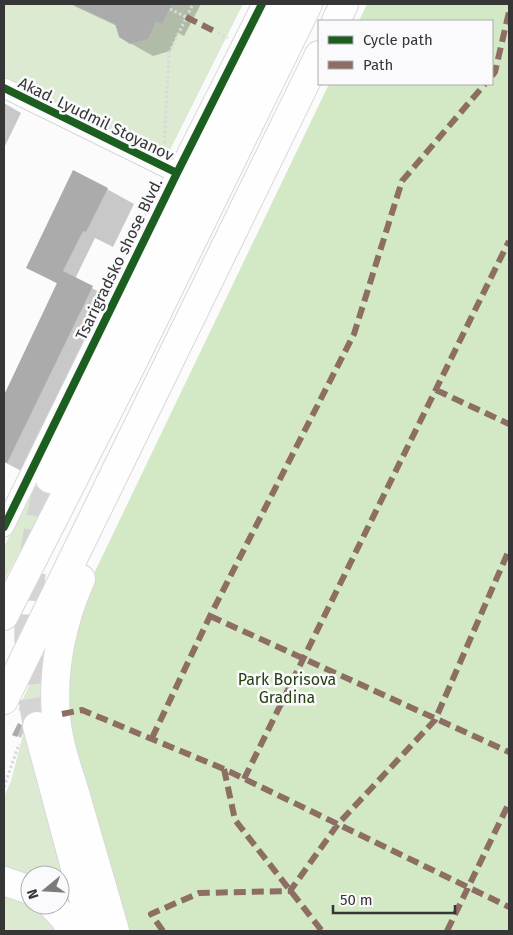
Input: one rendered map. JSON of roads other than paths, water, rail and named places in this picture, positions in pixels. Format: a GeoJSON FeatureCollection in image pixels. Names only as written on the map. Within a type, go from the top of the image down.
{"type":"FeatureCollection","features":[{"type":"Feature","properties":{"kind":"highway"},"geometry":{"type":"LineString","coordinates":[[50,479],[265,38],[289,4]]}},
{"type":"Feature","properties":{"kind":"highway"},"geometry":{"type":"LineString","coordinates":[[4,616],[133,362],[308,4]]}},
{"type":"Feature","properties":{"kind":"highway"},"geometry":{"type":"LineString","coordinates":[[336,20],[344,4]]}},
{"type":"Feature","properties":{"kind":"highway"},"geometry":{"type":"LineString","coordinates":[[4,700],[318,57]]}},
{"type":"Feature","properties":{"kind":"highway"},"geometry":{"type":"LineString","coordinates":[[115,931],[58,732],[55,695],[60,644],[70,603],[95,550],[128,446]]}},
{"type":"Feature","properties":{"kind":"highway"},"geometry":{"type":"LineString","coordinates":[[38,726],[92,931]]}},
{"type":"Feature","properties":{"kind":"highway"},"geometry":{"type":"LineString","coordinates":[[4,881],[20,887]]}},
{"type":"Feature","properties":{"kind":"highway"},"geometry":{"type":"LineString","coordinates":[[61,915],[71,931]]}},
{"type":"Feature","properties":{"kind":"street","name":"Tsarigradsko shose Blvd."},"geometry":{"type":"LineString","coordinates":[[4,527],[11,492],[172,171],[262,4]]}},
{"type":"Feature","properties":{"kind":"street","name":"Akad. Lyudmil Stoyanov"},"geometry":{"type":"LineString","coordinates":[[4,88],[172,171]]}},
{"type":"Feature","properties":{"kind":"tunnel"},"geometry":{"type":"LineString","coordinates":[[37,726],[29,665],[29,602],[36,539],[50,479]]}},
{"type":"Feature","properties":{"kind":"park label","name":"Park Borisova Gradina"},"geometry":{"type":"Point","coordinates":[287,688]}}]}
